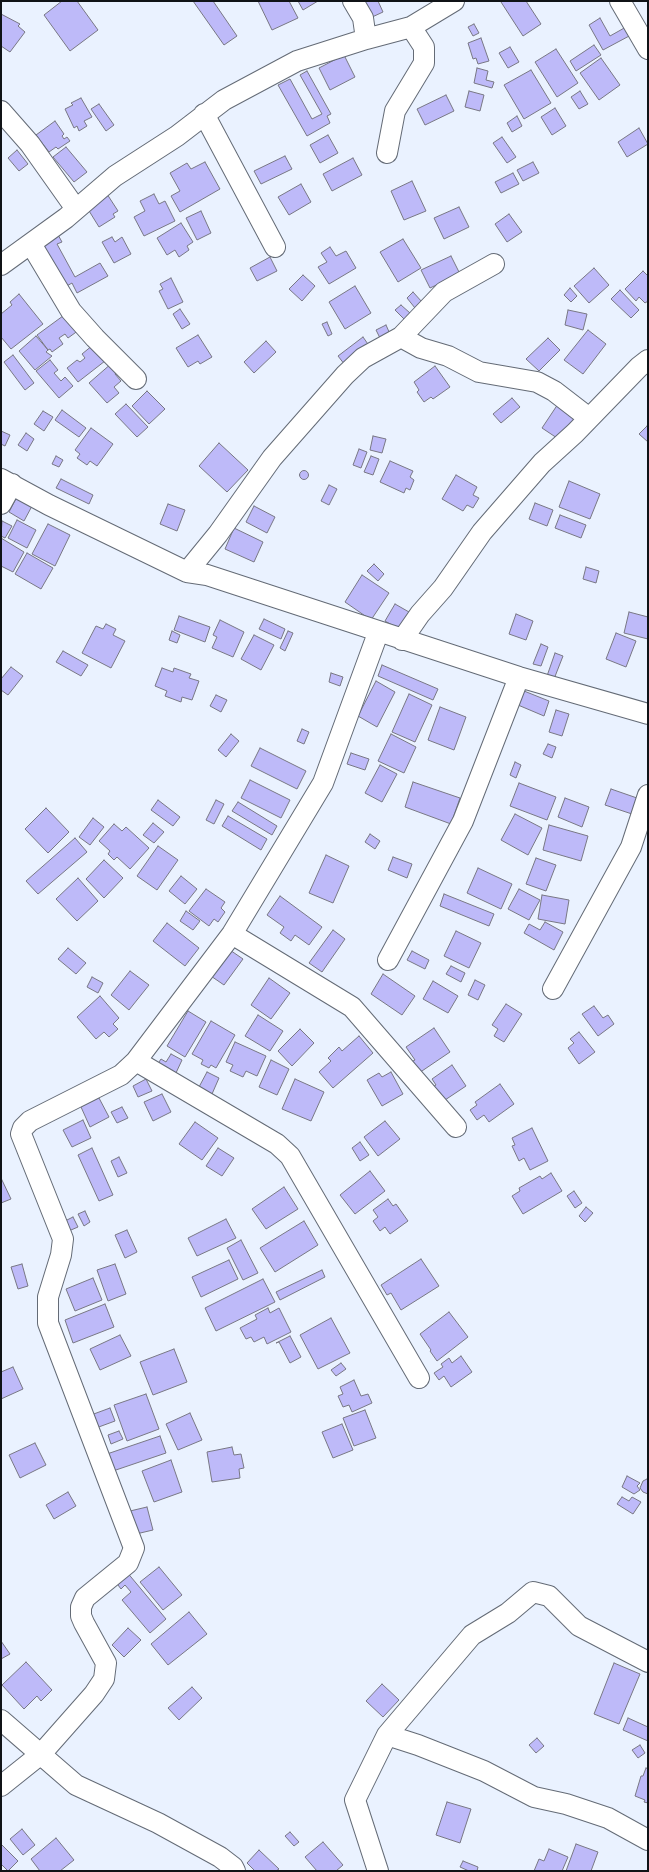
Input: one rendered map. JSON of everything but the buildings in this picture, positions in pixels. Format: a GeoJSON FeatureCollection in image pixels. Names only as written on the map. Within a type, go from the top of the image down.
{"type":"FeatureCollection","features":[{"type":"Feature","properties":{"kind":"street"},"geometry":{"type":"LineString","coordinates":[[353,1],[363,18],[366,39]]}},
{"type":"Feature","properties":{"kind":"street"},"geometry":{"type":"LineString","coordinates":[[1,265],[76,209],[115,176],[177,136],[224,100],[297,61],[411,27],[454,1]]}},
{"type":"Feature","properties":{"kind":"street"},"geometry":{"type":"LineString","coordinates":[[620,1],[648,49]]}},
{"type":"Feature","properties":{"kind":"street"},"geometry":{"type":"LineString","coordinates":[[387,153],[395,111],[424,63],[424,47],[411,27]]}},
{"type":"Feature","properties":{"kind":"street"},"geometry":{"type":"LineString","coordinates":[[1,111],[30,144],[76,209]]}},
{"type":"Feature","properties":{"kind":"street"},"geometry":{"type":"LineString","coordinates":[[204,114],[275,247]]}},
{"type":"Feature","properties":{"kind":"street"},"geometry":{"type":"LineString","coordinates":[[31,244],[71,311],[136,380]]}},
{"type":"Feature","properties":{"kind":"street"},"geometry":{"type":"LineString","coordinates":[[187,572],[218,534],[272,458],[345,375],[363,358],[400,337],[444,292],[494,264]]}},
{"type":"Feature","properties":{"kind":"street"},"geometry":{"type":"LineString","coordinates":[[400,337],[421,348],[448,356],[479,372],[536,382],[554,391],[589,418]]}},
{"type":"Feature","properties":{"kind":"street"},"geometry":{"type":"LineString","coordinates":[[402,640],[420,614],[443,588],[482,532],[542,463],[648,360]]}},
{"type":"Feature","properties":{"kind":"street"},"geometry":{"type":"LineString","coordinates":[[1,504],[6,482],[187,572],[207,575],[519,678],[648,714]]}},
{"type":"Feature","properties":{"kind":"street"},"geometry":{"type":"LineString","coordinates":[[1,1786],[41,1754],[94,1694],[104,1679],[106,1663],[84,1623],[81,1616],[81,1607],[85,1598],[128,1563],[134,1548],[48,1323],[48,1297],[61,1255],[63,1239],[21,1134],[23,1128],[30,1121],[100,1087],[121,1075],[136,1061],[232,934],[323,784],[378,633]]}},
{"type":"Feature","properties":{"kind":"street"},"geometry":{"type":"LineString","coordinates":[[388,960],[462,821],[519,678]]}},
{"type":"Feature","properties":{"kind":"street"},"geometry":{"type":"LineString","coordinates":[[553,989],[631,847],[648,796]]}},
{"type":"Feature","properties":{"kind":"street"},"geometry":{"type":"LineString","coordinates":[[232,934],[352,1007],[456,1127]]}},
{"type":"Feature","properties":{"kind":"street"},"geometry":{"type":"LineString","coordinates":[[136,1061],[277,1144],[290,1156],[419,1378]]}},
{"type":"Feature","properties":{"kind":"street"},"geometry":{"type":"LineString","coordinates":[[378,1871],[355,1800],[387,1735],[472,1635],[508,1612],[533,1592],[549,1596],[579,1626],[648,1662]]}},
{"type":"Feature","properties":{"kind":"street"},"geometry":{"type":"LineString","coordinates":[[1,1720],[76,1785],[158,1823],[220,1857],[233,1867],[235,1871]]}},
{"type":"Feature","properties":{"kind":"street"},"geometry":{"type":"LineString","coordinates":[[387,1735],[484,1771],[534,1797],[566,1804],[608,1818],[648,1840]]}}]}
